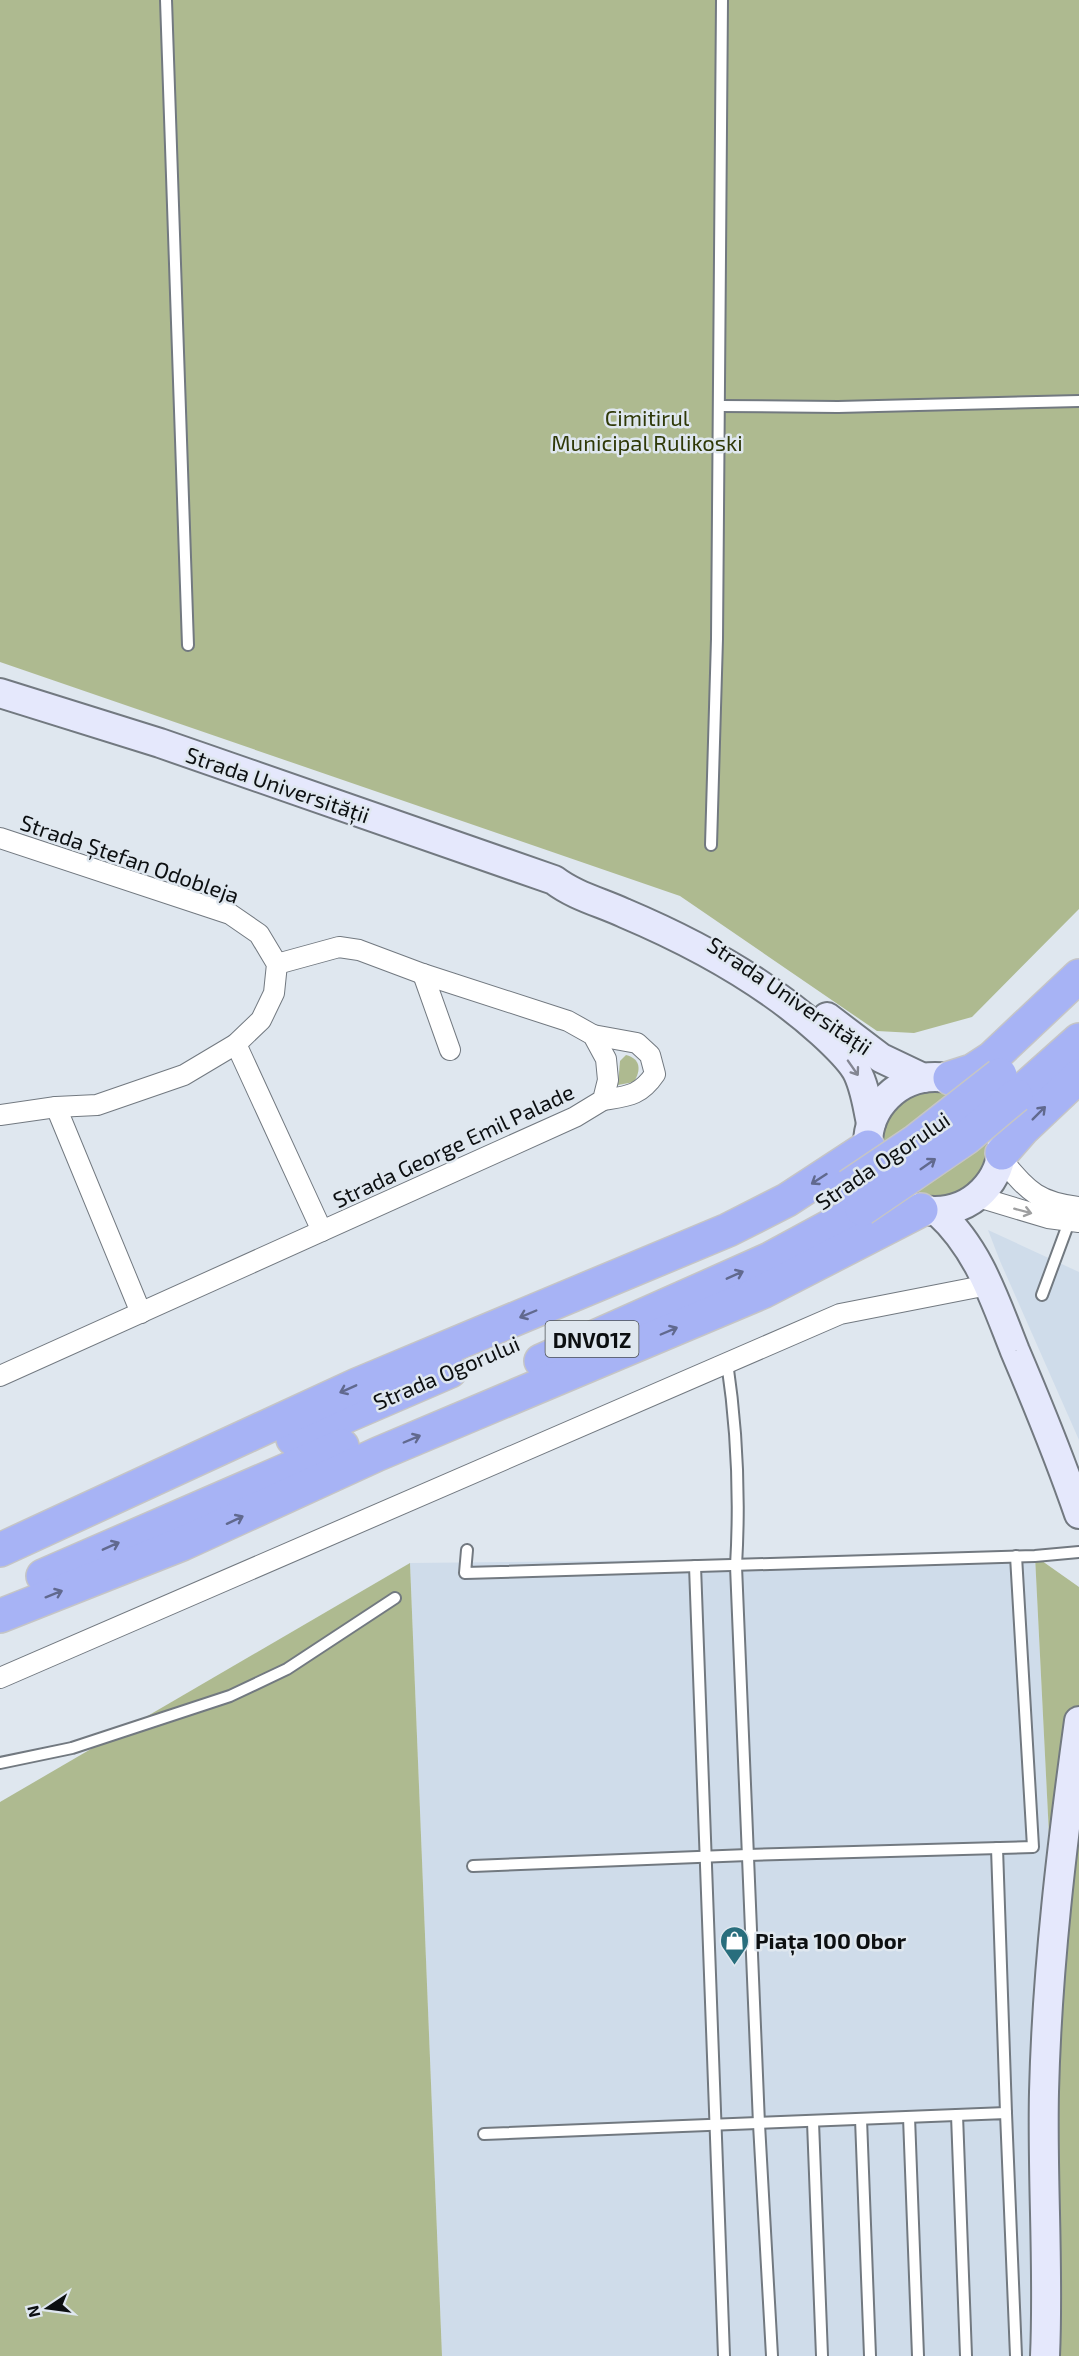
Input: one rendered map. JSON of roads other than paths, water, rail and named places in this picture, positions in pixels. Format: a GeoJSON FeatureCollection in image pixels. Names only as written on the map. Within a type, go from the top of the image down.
{"type":"FeatureCollection","features":[{"type":"Feature","properties":{"kind":"highway"},"geometry":{"type":"LineString","coordinates":[[936,1078],[972,1071],[992,1058],[1079,976]]}},
{"type":"Feature","properties":{"kind":"highway","name":"Strada Ogorului"},"geometry":{"type":"LineString","coordinates":[[0,1594],[574,1347],[770,1259],[856,1197],[966,1138],[1046,1036],[1079,1002]]}},
{"type":"Feature","properties":{"kind":"highway","name":"Strada Ogorului"},"geometry":{"type":"LineString","coordinates":[[1008,1086],[1079,1040]]}},
{"type":"Feature","properties":{"kind":"highway"},"geometry":{"type":"LineString","coordinates":[[1002,1156],[1023,1129],[1079,1076]]}},
{"type":"Feature","properties":{"kind":"highway"},"geometry":{"type":"LineString","coordinates":[[0,1550],[357,1385],[728,1230],[787,1200],[869,1135]]}},
{"type":"Feature","properties":{"kind":"highway","name":"Strada Ogorului"},"geometry":{"type":"LineString","coordinates":[[0,1566],[789,1222],[856,1197]]}},
{"type":"Feature","properties":{"kind":"highway"},"geometry":{"type":"LineString","coordinates":[[0,1616],[182,1544],[378,1454],[762,1292],[929,1211]]}},
{"type":"Feature","properties":{"kind":"main road","name":"Strada Universității"},"geometry":{"type":"LineString","coordinates":[[0,693],[160,743],[554,880],[573,881],[632,901],[709,939],[809,1003],[881,1058],[936,1078]]}},
{"type":"Feature","properties":{"kind":"main road","name":"Strada Universității"},"geometry":{"type":"LineString","coordinates":[[554,880],[568,891],[624,913],[710,954],[798,1011],[833,1043],[855,1068],[862,1082],[869,1135]]}},
{"type":"Feature","properties":{"kind":"main road"},"geometry":{"type":"LineString","coordinates":[[929,1211],[960,1207],[974,1199],[988,1186],[1002,1156],[1002,1136],[998,1120],[990,1105],[979,1093],[965,1084],[936,1078],[906,1083],[891,1093],[879,1106],[869,1135],[871,1164],[878,1180],[889,1194],[904,1204],[929,1211],[954,1227],[966,1242],[986,1280],[1074,1501]]}},
{"type":"Feature","properties":{"kind":"main road"},"geometry":{"type":"LineString","coordinates":[[974,1199],[986,1280]]}},
{"type":"Feature","properties":{"kind":"main road"},"geometry":{"type":"LineString","coordinates":[[1045,2356],[1044,2092],[1049,1983],[1062,1850],[1079,1721]]}},
{"type":"Feature","properties":{"kind":"street","name":"Strada Ștefan Odobleja"},"geometry":{"type":"LineString","coordinates":[[0,838],[230,914],[259,934],[277,964]]}},
{"type":"Feature","properties":{"kind":"street","name":"Strada George Emil Palade"},"geometry":{"type":"LineString","coordinates":[[0,1376],[575,1117],[603,1100],[629,1095],[644,1089],[655,1074],[650,1055],[636,1043],[593,1035],[568,1021],[423,974],[359,950],[339,947],[277,964]]}},
{"type":"Feature","properties":{"kind":"street"},"geometry":{"type":"LineString","coordinates":[[0,1115],[56,1107],[97,1105],[184,1075],[236,1044],[261,1020],[274,993],[277,964]]}},
{"type":"Feature","properties":{"kind":"street"},"geometry":{"type":"LineString","coordinates":[[423,974],[450,1050]]}},
{"type":"Feature","properties":{"kind":"street","name":"Strada George Emil Palade"},"geometry":{"type":"LineString","coordinates":[[593,1035],[606,1059],[608,1080],[603,1100]]}},
{"type":"Feature","properties":{"kind":"street","name":"Strada George Emil Palade"},"geometry":{"type":"LineString","coordinates":[[236,1044],[322,1231]]}},
{"type":"Feature","properties":{"kind":"street"},"geometry":{"type":"LineString","coordinates":[[56,1107],[141,1313]]}},
{"type":"Feature","properties":{"kind":"street"},"geometry":{"type":"LineString","coordinates":[[1002,1156],[1025,1187],[1076,1217]]}},
{"type":"Feature","properties":{"kind":"street"},"geometry":{"type":"LineString","coordinates":[[974,1199],[1008,1208],[1076,1217]]}},
{"type":"Feature","properties":{"kind":"street"},"geometry":{"type":"LineString","coordinates":[[0,1678],[840,1314],[986,1280]]}},
{"type":"Feature","properties":{"kind":"lane"},"geometry":{"type":"LineString","coordinates":[[166,0],[188,645]]}},
{"type":"Feature","properties":{"kind":"lane"},"geometry":{"type":"LineString","coordinates":[[711,845],[717,639],[722,0]]}},
{"type":"Feature","properties":{"kind":"lane"},"geometry":{"type":"LineString","coordinates":[[720,406],[838,407],[1079,401]]}},
{"type":"Feature","properties":{"kind":"lane"},"geometry":{"type":"LineString","coordinates":[[1042,1295],[1076,1217]]}},
{"type":"Feature","properties":{"kind":"lane"},"geometry":{"type":"LineString","coordinates":[[727,1362],[735,1430],[738,1527],[736,1566],[759,2124],[772,2356]]}},
{"type":"Feature","properties":{"kind":"lane"},"geometry":{"type":"LineString","coordinates":[[467,1550],[465,1573],[736,1566],[1079,1552]]}},
{"type":"Feature","properties":{"kind":"lane"},"geometry":{"type":"LineString","coordinates":[[473,1866],[1033,1846],[1017,1556]]}},
{"type":"Feature","properties":{"kind":"lane"},"geometry":{"type":"LineString","coordinates":[[695,1566],[724,2356]]}},
{"type":"Feature","properties":{"kind":"lane"},"geometry":{"type":"LineString","coordinates":[[0,1762],[72,1748],[230,1696],[287,1669],[395,1598]]}},
{"type":"Feature","properties":{"kind":"lane"},"geometry":{"type":"LineString","coordinates":[[997,1848],[1016,2356]]}},
{"type":"Feature","properties":{"kind":"lane"},"geometry":{"type":"LineString","coordinates":[[484,2134],[1006,2113]]}},
{"type":"Feature","properties":{"kind":"lane"},"geometry":{"type":"LineString","coordinates":[[957,2115],[966,2356]]}},
{"type":"Feature","properties":{"kind":"lane"},"geometry":{"type":"LineString","coordinates":[[909,2117],[918,2356]]}},
{"type":"Feature","properties":{"kind":"lane"},"geometry":{"type":"LineString","coordinates":[[861,2120],[870,2356]]}},
{"type":"Feature","properties":{"kind":"lane"},"geometry":{"type":"LineString","coordinates":[[813,2122],[822,2356]]}},
{"type":"Feature","properties":{"kind":"place","name":"Piața 100 Obor"},"geometry":{"type":"Point","coordinates":[734,1966]}},
{"type":"Feature","properties":{"kind":"park label","name":"Cimitirul Municipal Rulikoski"},"geometry":{"type":"Point","coordinates":[647,430]}}]}
